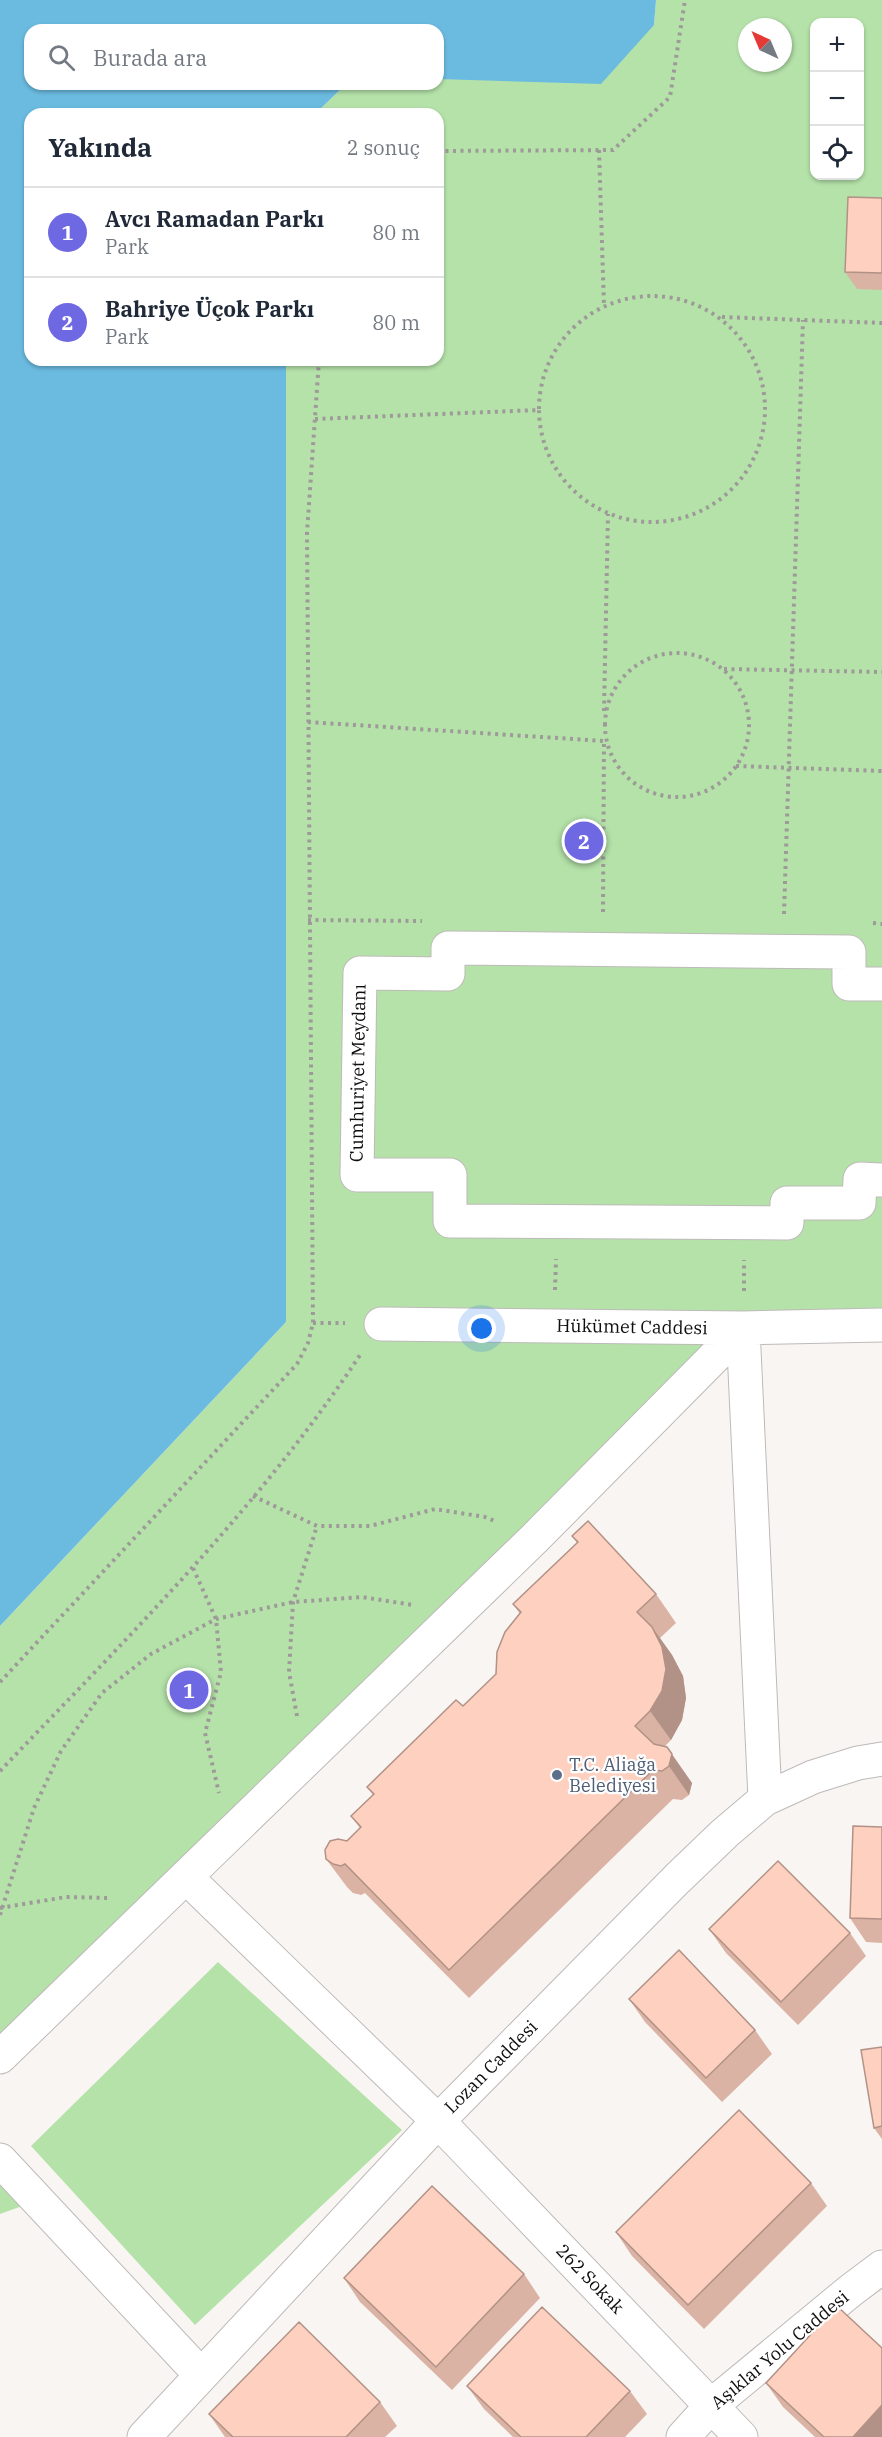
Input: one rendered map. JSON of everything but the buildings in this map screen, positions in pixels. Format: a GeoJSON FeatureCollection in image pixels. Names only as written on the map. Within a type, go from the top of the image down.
{"type":"FeatureCollection","features":[{"type":"Feature","properties":{"kind":"street","name":"Cumhuriyet Meydanı"},"geometry":{"type":"LineString","coordinates":[[882,984],[849,984],[849,952],[783,950],[448,948],[448,974],[360,973],[357,1174],[450,1175],[450,1221],[787,1223],[787,1203],[859,1203],[860,1179],[882,1179]]}},
{"type":"Feature","properties":{"kind":"street","name":"Hükümet Caddesi"},"geometry":{"type":"LineString","coordinates":[[381,1324],[743,1328],[882,1325]]}},
{"type":"Feature","properties":{"kind":"street"},"geometry":{"type":"LineString","coordinates":[[0,2057],[535,1538],[743,1328]]}},
{"type":"Feature","properties":{"kind":"street"},"geometry":{"type":"LineString","coordinates":[[743,1328],[765,1799]]}},
{"type":"Feature","properties":{"kind":"street","name":"Lozan Caddesi"},"geometry":{"type":"LineString","coordinates":[[144,2437],[438,2121],[677,1879],[765,1799],[813,1777],[858,1763],[882,1759]]}},
{"type":"Feature","properties":{"kind":"street","name":"262 Sokak"},"geometry":{"type":"LineString","coordinates":[[186,1877],[438,2121],[741,2437]]}},
{"type":"Feature","properties":{"kind":"street"},"geometry":{"type":"LineString","coordinates":[[0,2160],[201,2375]]}},
{"type":"Feature","properties":{"kind":"street","name":"Aşıklar Yolu Caddesi"},"geometry":{"type":"LineString","coordinates":[[683,2437],[712,2405],[882,2267]]}},
{"type":"Feature","properties":{"kind":"path"},"geometry":{"type":"LineString","coordinates":[[444,151],[613,150],[670,97],[685,0]]}},
{"type":"Feature","properties":{"kind":"path"},"geometry":{"type":"LineString","coordinates":[[599,150],[604,306]]}},
{"type":"Feature","properties":{"kind":"path"},"geometry":{"type":"LineString","coordinates":[[654,295],[690,300],[721,317],[746,344],[762,376],[766,412],[759,448],[741,479],[715,504],[682,519],[646,523],[608,514],[575,493],[551,462],[539,425],[540,385],[555,349],[581,320],[615,300],[654,295]]}},
{"type":"Feature","properties":{"kind":"path"},"geometry":{"type":"LineString","coordinates":[[721,317],[882,323]]}},
{"type":"Feature","properties":{"kind":"path"},"geometry":{"type":"LineString","coordinates":[[783,950],[802,320]]}},
{"type":"Feature","properties":{"kind":"path"},"geometry":{"type":"LineString","coordinates":[[0,1682],[297,1364],[308,1343],[314,1323],[307,533],[319,366]]}},
{"type":"Feature","properties":{"kind":"path"},"geometry":{"type":"LineString","coordinates":[[315,419],[539,410]]}},
{"type":"Feature","properties":{"kind":"path"},"geometry":{"type":"LineString","coordinates":[[603,922],[608,514]]}},
{"type":"Feature","properties":{"kind":"path"},"geometry":{"type":"LineString","coordinates":[[681,652],[704,657],[723,669],[739,686],[748,708],[750,731],[744,754],[730,776],[710,790],[685,798],[660,796],[637,786],[619,770],[607,747],[604,723],[608,700],[620,679],[637,664],[658,654],[681,652]]}},
{"type":"Feature","properties":{"kind":"path"},"geometry":{"type":"LineString","coordinates":[[723,669],[882,672]]}},
{"type":"Feature","properties":{"kind":"path"},"geometry":{"type":"LineString","coordinates":[[308,722],[604,741]]}},
{"type":"Feature","properties":{"kind":"path"},"geometry":{"type":"LineString","coordinates":[[736,766],[882,771]]}},
{"type":"Feature","properties":{"kind":"path"},"geometry":{"type":"LineString","coordinates":[[554,1326],[558,1222]]}},
{"type":"Feature","properties":{"kind":"path"},"geometry":{"type":"LineString","coordinates":[[743,1328],[745,1223]]}},
{"type":"Feature","properties":{"kind":"path"},"geometry":{"type":"LineString","coordinates":[[0,1771],[193,1569],[332,1397],[381,1324]]}},
{"type":"Feature","properties":{"kind":"path"},"geometry":{"type":"LineString","coordinates":[[253,1496],[317,1526],[370,1526],[435,1509],[484,1516],[535,1538]]}},
{"type":"Feature","properties":{"kind":"path"},"geometry":{"type":"LineString","coordinates":[[312,1754],[298,1720],[289,1672],[293,1602],[317,1526]]}},
{"type":"Feature","properties":{"kind":"path"},"geometry":{"type":"LineString","coordinates":[[193,1569],[216,1619],[221,1672],[205,1733],[229,1835]]}},
{"type":"Feature","properties":{"kind":"path"},"geometry":{"type":"LineString","coordinates":[[0,1915],[34,1808],[61,1751],[102,1694],[152,1654],[216,1619],[293,1602],[362,1597],[412,1605],[454,1617]]}},
{"type":"Feature","properties":{"kind":"path"},"geometry":{"type":"LineString","coordinates":[[2,1908],[66,1897],[115,1899],[149,1912]]}},
{"type":"Feature","properties":{"kind":"green space"},"geometry":{"type":"Polygon","coordinates":[[[656,0],[882,0],[882,1325],[743,1328],[0,2057],[0,1626],[286,1322],[286,366],[444,366],[444,108],[321,108],[340,90],[444,90],[444,78],[654,25],[656,0]]]}},
{"type":"Feature","properties":{"kind":"green space"},"geometry":{"type":"Polygon","coordinates":[[[218,1962],[402,2130],[195,2325],[31,2146],[218,1962]]]}},
{"type":"Feature","properties":{"kind":"green space"},"geometry":{"type":"Polygon","coordinates":[[[0,2160],[39,2200],[0,2214],[0,2160]]]}},
{"type":"Feature","properties":{"kind":"water"},"geometry":{"type":"Polygon","coordinates":[[[0,0],[656,0],[654,25],[601,84],[444,79],[444,24],[24,24],[24,90],[340,90],[321,108],[24,108],[24,366],[286,366],[286,1322],[0,1626],[0,0]]]}},
{"type":"Feature","properties":{"kind":"place","name":"Bahriye Üçok Parkı"},"geometry":{"type":"Point","coordinates":[584,841]}},
{"type":"Feature","properties":{"kind":"place","name":"Avcı Ramadan Parkı"},"geometry":{"type":"Point","coordinates":[189,1690]}},
{"type":"Feature","properties":{"kind":"place","name":"T.C. Aliağa Belediyesi"},"geometry":{"type":"Point","coordinates":[557,1775]}}]}
